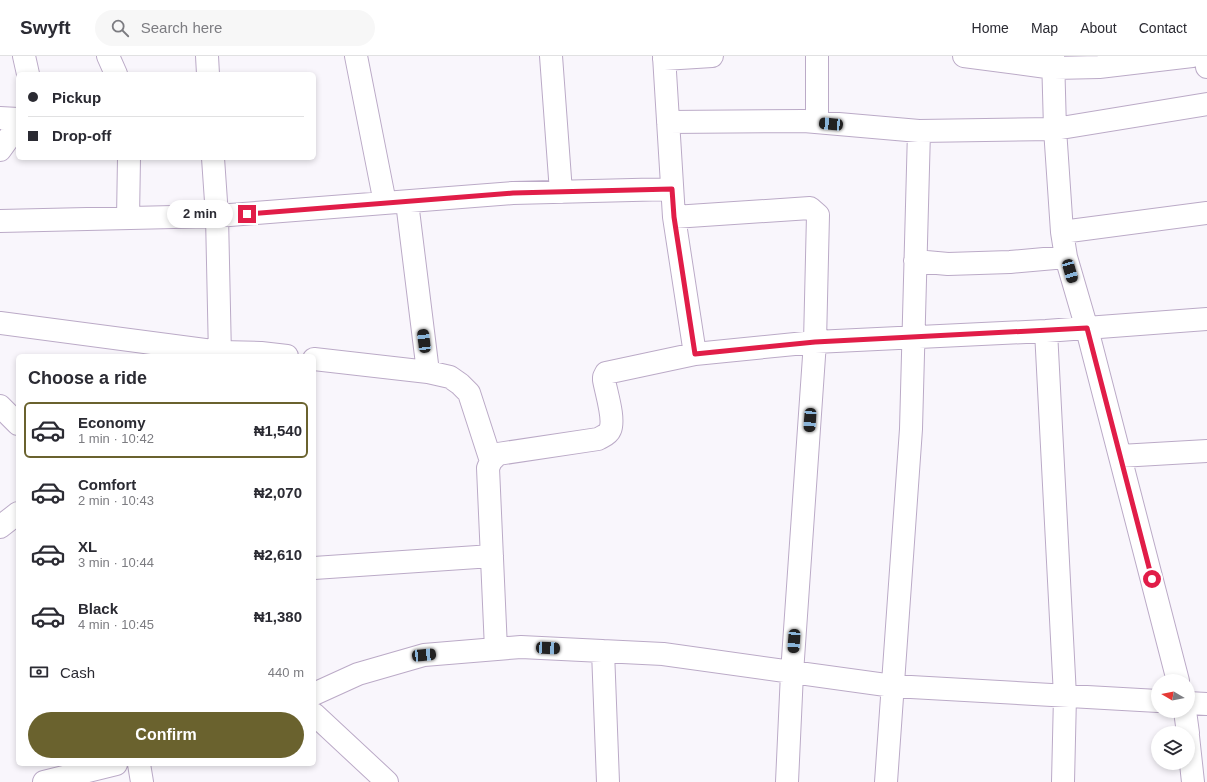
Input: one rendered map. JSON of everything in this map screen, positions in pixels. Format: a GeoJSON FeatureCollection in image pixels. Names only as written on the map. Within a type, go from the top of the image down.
{"type":"FeatureCollection","features":[{"type":"Feature","properties":{"kind":"street"},"geometry":{"type":"LineString","coordinates":[[24,56],[28,72]]}},
{"type":"Feature","properties":{"kind":"street"},"geometry":{"type":"LineString","coordinates":[[108,56],[115,72]]}},
{"type":"Feature","properties":{"kind":"street"},"geometry":{"type":"LineString","coordinates":[[207,56],[208,72]]}},
{"type":"Feature","properties":{"kind":"street"},"geometry":{"type":"LineString","coordinates":[[356,56],[385,204]]}},
{"type":"Feature","properties":{"kind":"street"},"geometry":{"type":"LineString","coordinates":[[551,56],[562,192]]}},
{"type":"Feature","properties":{"kind":"street"},"geometry":{"type":"LineString","coordinates":[[695,354],[674,217],[664,58],[712,56]]}},
{"type":"Feature","properties":{"kind":"street"},"geometry":{"type":"LineString","coordinates":[[817,56],[817,122]]}},
{"type":"Feature","properties":{"kind":"street"},"geometry":{"type":"LineString","coordinates":[[964,56],[1054,62],[1099,67],[1192,56]]}},
{"type":"Feature","properties":{"kind":"street"},"geometry":{"type":"LineString","coordinates":[[1204,56],[1207,60],[1207,67]]}},
{"type":"Feature","properties":{"kind":"street"},"geometry":{"type":"LineString","coordinates":[[1054,62],[1055,129],[1062,232],[1066,257],[1087,328],[1176,674]]}},
{"type":"Feature","properties":{"kind":"street"},"geometry":{"type":"LineString","coordinates":[[668,122],[804,121],[919,131],[1055,129],[1207,104]]}},
{"type":"Feature","properties":{"kind":"street"},"geometry":{"type":"LineString","coordinates":[[0,118],[16,119]]}},
{"type":"Feature","properties":{"kind":"street"},"geometry":{"type":"LineString","coordinates":[[0,150],[16,128]]}},
{"type":"Feature","properties":{"kind":"street"},"geometry":{"type":"LineString","coordinates":[[886,782],[911,429],[919,131]]}},
{"type":"Feature","properties":{"kind":"street"},"geometry":{"type":"LineString","coordinates":[[128,218],[129,160]]}},
{"type":"Feature","properties":{"kind":"street"},"geometry":{"type":"LineString","coordinates":[[213,160],[217,216],[217,354]]}},
{"type":"Feature","properties":{"kind":"street"},"geometry":{"type":"LineString","coordinates":[[0,221],[217,216],[513,193],[672,189]]}},
{"type":"Feature","properties":{"kind":"street"},"geometry":{"type":"LineString","coordinates":[[407,202],[428,372]]}},
{"type":"Feature","properties":{"kind":"street"},"geometry":{"type":"LineString","coordinates":[[674,217],[810,208],[818,215],[815,342],[792,673],[787,782]]}},
{"type":"Feature","properties":{"kind":"street"},"geometry":{"type":"LineString","coordinates":[[1062,232],[1207,213]]}},
{"type":"Feature","properties":{"kind":"street"},"geometry":{"type":"LineString","coordinates":[[915,261],[948,264],[1010,262],[1066,257]]}},
{"type":"Feature","properties":{"kind":"street"},"geometry":{"type":"LineString","coordinates":[[496,649],[488,468],[491,461],[498,454],[598,439],[607,434],[611,428],[611,417],[604,380],[606,373],[695,354],[815,342],[1046,331],[1207,319]]}},
{"type":"Feature","properties":{"kind":"street"},"geometry":{"type":"LineString","coordinates":[[0,323],[210,354]]}},
{"type":"Feature","properties":{"kind":"street"},"geometry":{"type":"LineString","coordinates":[[1046,331],[1065,696],[1063,782]]}},
{"type":"Feature","properties":{"kind":"street"},"geometry":{"type":"LineString","coordinates":[[239,354],[270,354]]}},
{"type":"Feature","properties":{"kind":"street"},"geometry":{"type":"LineString","coordinates":[[316,359],[428,372],[450,377],[469,393],[491,461]]}},
{"type":"Feature","properties":{"kind":"street"},"geometry":{"type":"LineString","coordinates":[[0,406],[16,422]]}},
{"type":"Feature","properties":{"kind":"street"},"geometry":{"type":"LineString","coordinates":[[1120,456],[1207,451]]}},
{"type":"Feature","properties":{"kind":"street"},"geometry":{"type":"LineString","coordinates":[[0,527],[16,515]]}},
{"type":"Feature","properties":{"kind":"street"},"geometry":{"type":"LineString","coordinates":[[316,568],[492,556]]}},
{"type":"Feature","properties":{"kind":"street"},"geometry":{"type":"LineString","coordinates":[[316,693],[358,674],[424,655],[521,647],[663,654],[893,686],[1151,701]]}},
{"type":"Feature","properties":{"kind":"street"},"geometry":{"type":"LineString","coordinates":[[603,651],[608,782]]}},
{"type":"Feature","properties":{"kind":"street"},"geometry":{"type":"LineString","coordinates":[[1195,703],[1207,704]]}},
{"type":"Feature","properties":{"kind":"street"},"geometry":{"type":"LineString","coordinates":[[316,716],[387,782]]}},
{"type":"Feature","properties":{"kind":"street"},"geometry":{"type":"LineString","coordinates":[[44,782],[108,766]]}},
{"type":"Feature","properties":{"kind":"street"},"geometry":{"type":"LineString","coordinates":[[139,766],[142,782]]}},
{"type":"Feature","properties":{"kind":"street"},"geometry":{"type":"LineString","coordinates":[[1192,770],[1193,782]]}},
{"type":"Feature","properties":{"kind":"route"},"geometry":{"type":"LineString","coordinates":[[247,214],[513,193],[672,189],[674,217],[695,354],[815,342],[1087,328],[1152,579]]}}]}
